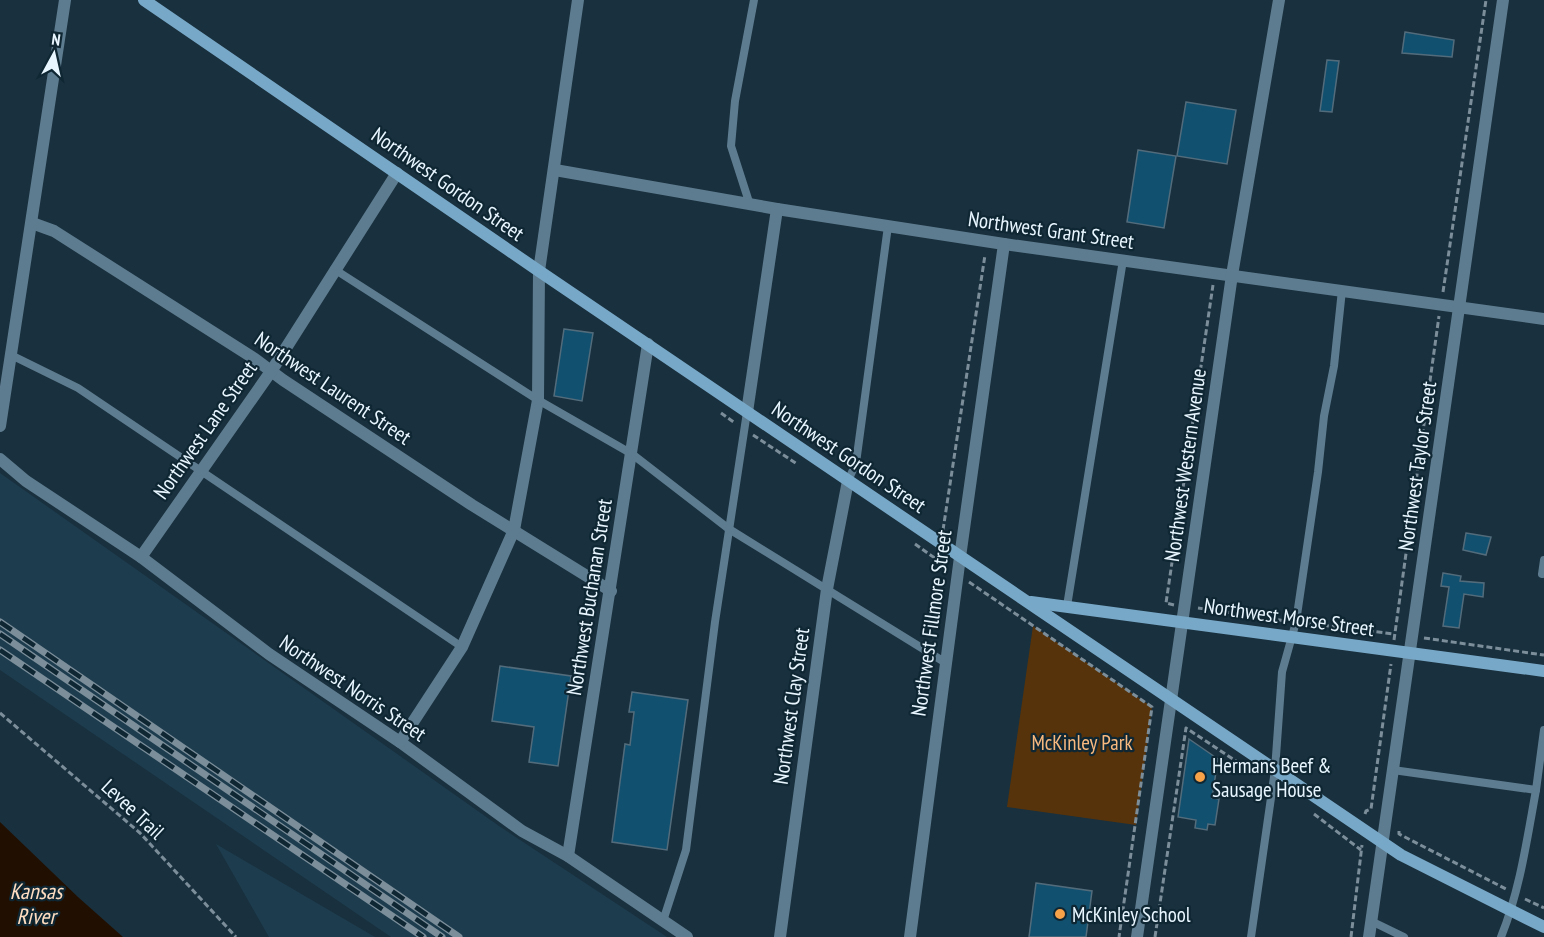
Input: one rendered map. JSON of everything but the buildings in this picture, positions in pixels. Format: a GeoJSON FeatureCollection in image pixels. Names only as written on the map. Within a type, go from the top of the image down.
{"type":"FeatureCollection","features":[{"type":"Feature","properties":{"kind":"main road","name":"Northwest Gordon Street"},"geometry":{"type":"LineString","coordinates":[[144,0],[1382,843],[1401,855],[1544,927]]}},
{"type":"Feature","properties":{"kind":"main road","name":"Northwest Morse Street"},"geometry":{"type":"LineString","coordinates":[[1029,602],[1544,671]]}},
{"type":"Feature","properties":{"kind":"street"},"geometry":{"type":"LineString","coordinates":[[0,426],[66,0]]}},
{"type":"Feature","properties":{"kind":"street"},"geometry":{"type":"LineString","coordinates":[[400,742],[462,647],[514,530],[538,400],[539,271],[578,0]]}},
{"type":"Feature","properties":{"kind":"street","name":"Northwest Western Avenue"},"geometry":{"type":"LineString","coordinates":[[1137,937],[1232,275],[1279,0]]}},
{"type":"Feature","properties":{"kind":"street","name":"Northwest Taylor Street"},"geometry":{"type":"LineString","coordinates":[[1369,937],[1503,0]]}},
{"type":"Feature","properties":{"kind":"street","name":"Northwest Grant Street"},"geometry":{"type":"LineString","coordinates":[[555,170],[750,205],[1004,244],[1544,318]]}},
{"type":"Feature","properties":{"kind":"street","name":"Northwest Lane Street"},"geometry":{"type":"LineString","coordinates":[[141,557],[272,370],[397,173]]}},
{"type":"Feature","properties":{"kind":"street"},"geometry":{"type":"LineString","coordinates":[[747,412],[777,209]]}},
{"type":"Feature","properties":{"kind":"street","name":"Northwest Laurent Street"},"geometry":{"type":"LineString","coordinates":[[32,223],[54,231],[272,370],[292,387],[611,591]]}},
{"type":"Feature","properties":{"kind":"street","name":"Northwest Fillmore Street"},"geometry":{"type":"LineString","coordinates":[[910,937],[957,574],[1004,244]]}},
{"type":"Feature","properties":{"kind":"street","name":"Northwest Buchanan Street"},"geometry":{"type":"LineString","coordinates":[[568,856],[648,344]]}},
{"type":"Feature","properties":{"kind":"street","name":"Northwest Norris Street"},"geometry":{"type":"LineString","coordinates":[[2,460],[26,482],[141,557],[269,654],[400,742],[522,831],[568,856],[687,937]]}},
{"type":"Feature","properties":{"kind":"street","name":"Northwest Clay Street"},"geometry":{"type":"LineString","coordinates":[[780,937],[827,589],[848,481]]}},
{"type":"Feature","properties":{"kind":"lane"},"geometry":{"type":"LineString","coordinates":[[750,205],[731,146],[735,101],[754,0]]}},
{"type":"Feature","properties":{"kind":"lane"},"geometry":{"type":"LineString","coordinates":[[848,481],[856,463],[888,226]]}},
{"type":"Feature","properties":{"kind":"lane"},"geometry":{"type":"LineString","coordinates":[[1067,606],[1123,260]]}},
{"type":"Feature","properties":{"kind":"lane"},"geometry":{"type":"LineString","coordinates":[[334,269],[538,400],[632,453],[729,529],[946,663]]}},
{"type":"Feature","properties":{"kind":"lane"},"geometry":{"type":"LineString","coordinates":[[1251,937],[1275,770],[1282,672],[1296,622],[1324,416],[1334,366],[1342,290]]}},
{"type":"Feature","properties":{"kind":"lane"},"geometry":{"type":"LineString","coordinates":[[11,355],[78,388],[462,647]]}},
{"type":"Feature","properties":{"kind":"lane"},"geometry":{"type":"LineString","coordinates":[[663,921],[686,850],[715,622],[747,412]]}},
{"type":"Feature","properties":{"kind":"lane"},"geometry":{"type":"LineString","coordinates":[[1542,574],[1544,560]]}},
{"type":"Feature","properties":{"kind":"lane"},"geometry":{"type":"LineString","coordinates":[[1501,937],[1516,894],[1536,790],[1544,730]]}},
{"type":"Feature","properties":{"kind":"lane"},"geometry":{"type":"LineString","coordinates":[[1393,770],[1536,790]]}},
{"type":"Feature","properties":{"kind":"lane"},"geometry":{"type":"LineString","coordinates":[[1371,921],[1404,937]]}},
{"type":"Feature","properties":{"kind":"path"},"geometry":{"type":"LineString","coordinates":[[1351,937],[1363,830],[1366,812],[1371,809],[1394,634],[1486,0]]}},
{"type":"Feature","properties":{"kind":"path"},"geometry":{"type":"LineString","coordinates":[[938,560],[987,241]]}},
{"type":"Feature","properties":{"kind":"path"},"geometry":{"type":"LineString","coordinates":[[1214,282],[1166,603],[1544,655]]}},
{"type":"Feature","properties":{"kind":"path"},"geometry":{"type":"LineString","coordinates":[[713,407],[805,470]]}},
{"type":"Feature","properties":{"kind":"path"},"geometry":{"type":"LineString","coordinates":[[910,541],[1152,707],[1119,937]]}},
{"type":"Feature","properties":{"kind":"path","name":"Levee Trail"},"geometry":{"type":"LineString","coordinates":[[0,713],[140,833],[236,937]]}},
{"type":"Feature","properties":{"kind":"path"},"geometry":{"type":"LineString","coordinates":[[1155,937],[1186,728]]}},
{"type":"Feature","properties":{"kind":"path"},"geometry":{"type":"LineString","coordinates":[[1371,809],[1399,826],[1399,834],[1544,908]]}},
{"type":"Feature","properties":{"kind":"shaded area"},"geometry":{"type":"Polygon","coordinates":[[[0,473],[499,826],[667,937],[391,937],[0,670],[0,473]]]}},
{"type":"Feature","properties":{"kind":"shaded area"},"geometry":{"type":"Polygon","coordinates":[[[216,844],[375,937],[269,937],[216,844]]]}},
{"type":"Feature","properties":{"kind":"green space","name":"McKinley Park"},"geometry":{"type":"Polygon","coordinates":[[[1033,626],[1152,707],[1136,825],[1007,807],[1033,626]]]}},
{"type":"Feature","properties":{"kind":"water","name":"Kansas River"},"geometry":{"type":"Polygon","coordinates":[[[0,822],[78,897],[123,937],[0,937],[0,822]]]}},
{"type":"Feature","properties":{"kind":"railway"},"geometry":{"type":"LineString","coordinates":[[0,622],[459,937]]}},
{"type":"Feature","properties":{"kind":"railway"},"geometry":{"type":"LineString","coordinates":[[0,634],[442,937]]}},
{"type":"Feature","properties":{"kind":"railway"},"geometry":{"type":"LineString","coordinates":[[0,650],[423,937]]}},
{"type":"Feature","properties":{"kind":"place","name":"Hermans Beef & Sausage House"},"geometry":{"type":"Point","coordinates":[1200,777]}},
{"type":"Feature","properties":{"kind":"place","name":"McKinley School"},"geometry":{"type":"Point","coordinates":[1060,914]}}]}
